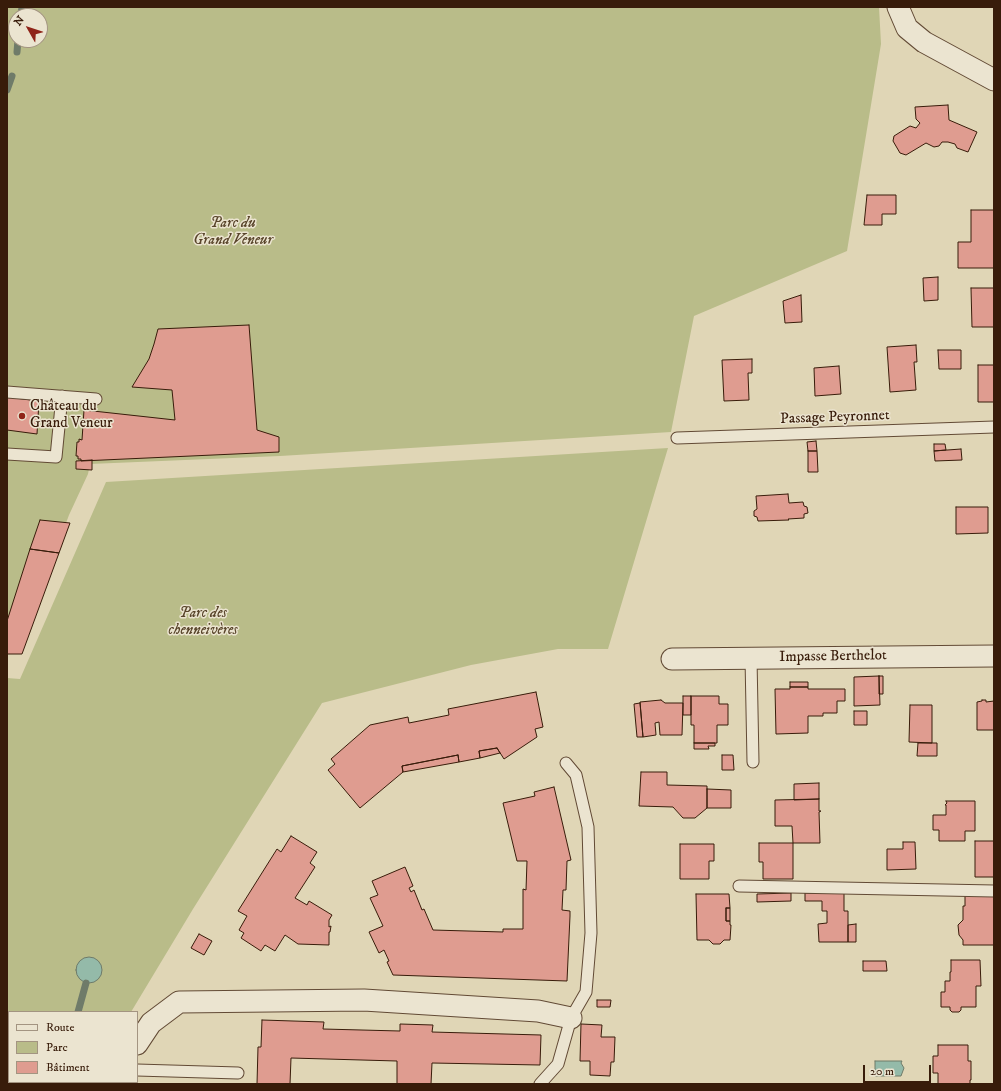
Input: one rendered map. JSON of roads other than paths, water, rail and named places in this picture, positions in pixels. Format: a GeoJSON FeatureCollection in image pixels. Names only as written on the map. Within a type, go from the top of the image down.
{"type":"FeatureCollection","features":[{"type":"Feature","properties":{"kind":"street"},"geometry":{"type":"LineString","coordinates":[[898,7],[907,28],[924,42],[994,80]]}},
{"type":"Feature","properties":{"kind":"street","name":"Impasse Berthelot"},"geometry":{"type":"LineString","coordinates":[[672,659],[994,656]]}},
{"type":"Feature","properties":{"kind":"street"},"geometry":{"type":"LineString","coordinates":[[138,1042],[151,1023],[179,1002],[364,1000],[538,1011],[572,1018]]}},
{"type":"Feature","properties":{"kind":"lane"},"geometry":{"type":"LineString","coordinates":[[7,392],[96,399]]}},
{"type":"Feature","properties":{"kind":"lane"},"geometry":{"type":"LineString","coordinates":[[7,454],[56,457],[62,396]]}},
{"type":"Feature","properties":{"kind":"lane","name":"Passage Peyronnet"},"geometry":{"type":"LineString","coordinates":[[677,438],[994,427]]}},
{"type":"Feature","properties":{"kind":"lane"},"geometry":{"type":"LineString","coordinates":[[751,658],[753,762]]}},
{"type":"Feature","properties":{"kind":"lane"},"geometry":{"type":"LineString","coordinates":[[540,1084],[558,1064],[572,1018],[586,992],[591,933],[588,827],[576,775],[566,763]]}},
{"type":"Feature","properties":{"kind":"lane"},"geometry":{"type":"LineString","coordinates":[[739,886],[994,891]]}},
{"type":"Feature","properties":{"kind":"lane"},"geometry":{"type":"LineString","coordinates":[[138,1070],[238,1072]]}},
{"type":"Feature","properties":{"kind":"waterway"},"geometry":{"type":"LineString","coordinates":[[17,48],[17,52]]}},
{"type":"Feature","properties":{"kind":"waterway"},"geometry":{"type":"LineString","coordinates":[[7,90],[12,76]]}},
{"type":"Feature","properties":{"kind":"waterway"},"geometry":{"type":"LineString","coordinates":[[78,1011],[86,983]]}},
{"type":"Feature","properties":{"kind":"place","name":"Château du Grand Veneur"},"geometry":{"type":"Point","coordinates":[22,416]}},
{"type":"Feature","properties":{"kind":"park label","name":"Parc du Grand Veneur"},"geometry":{"type":"Point","coordinates":[233,232]}},
{"type":"Feature","properties":{"kind":"park label","name":"Parc des chenneivères"},"geometry":{"type":"Point","coordinates":[203,622]}}]}
